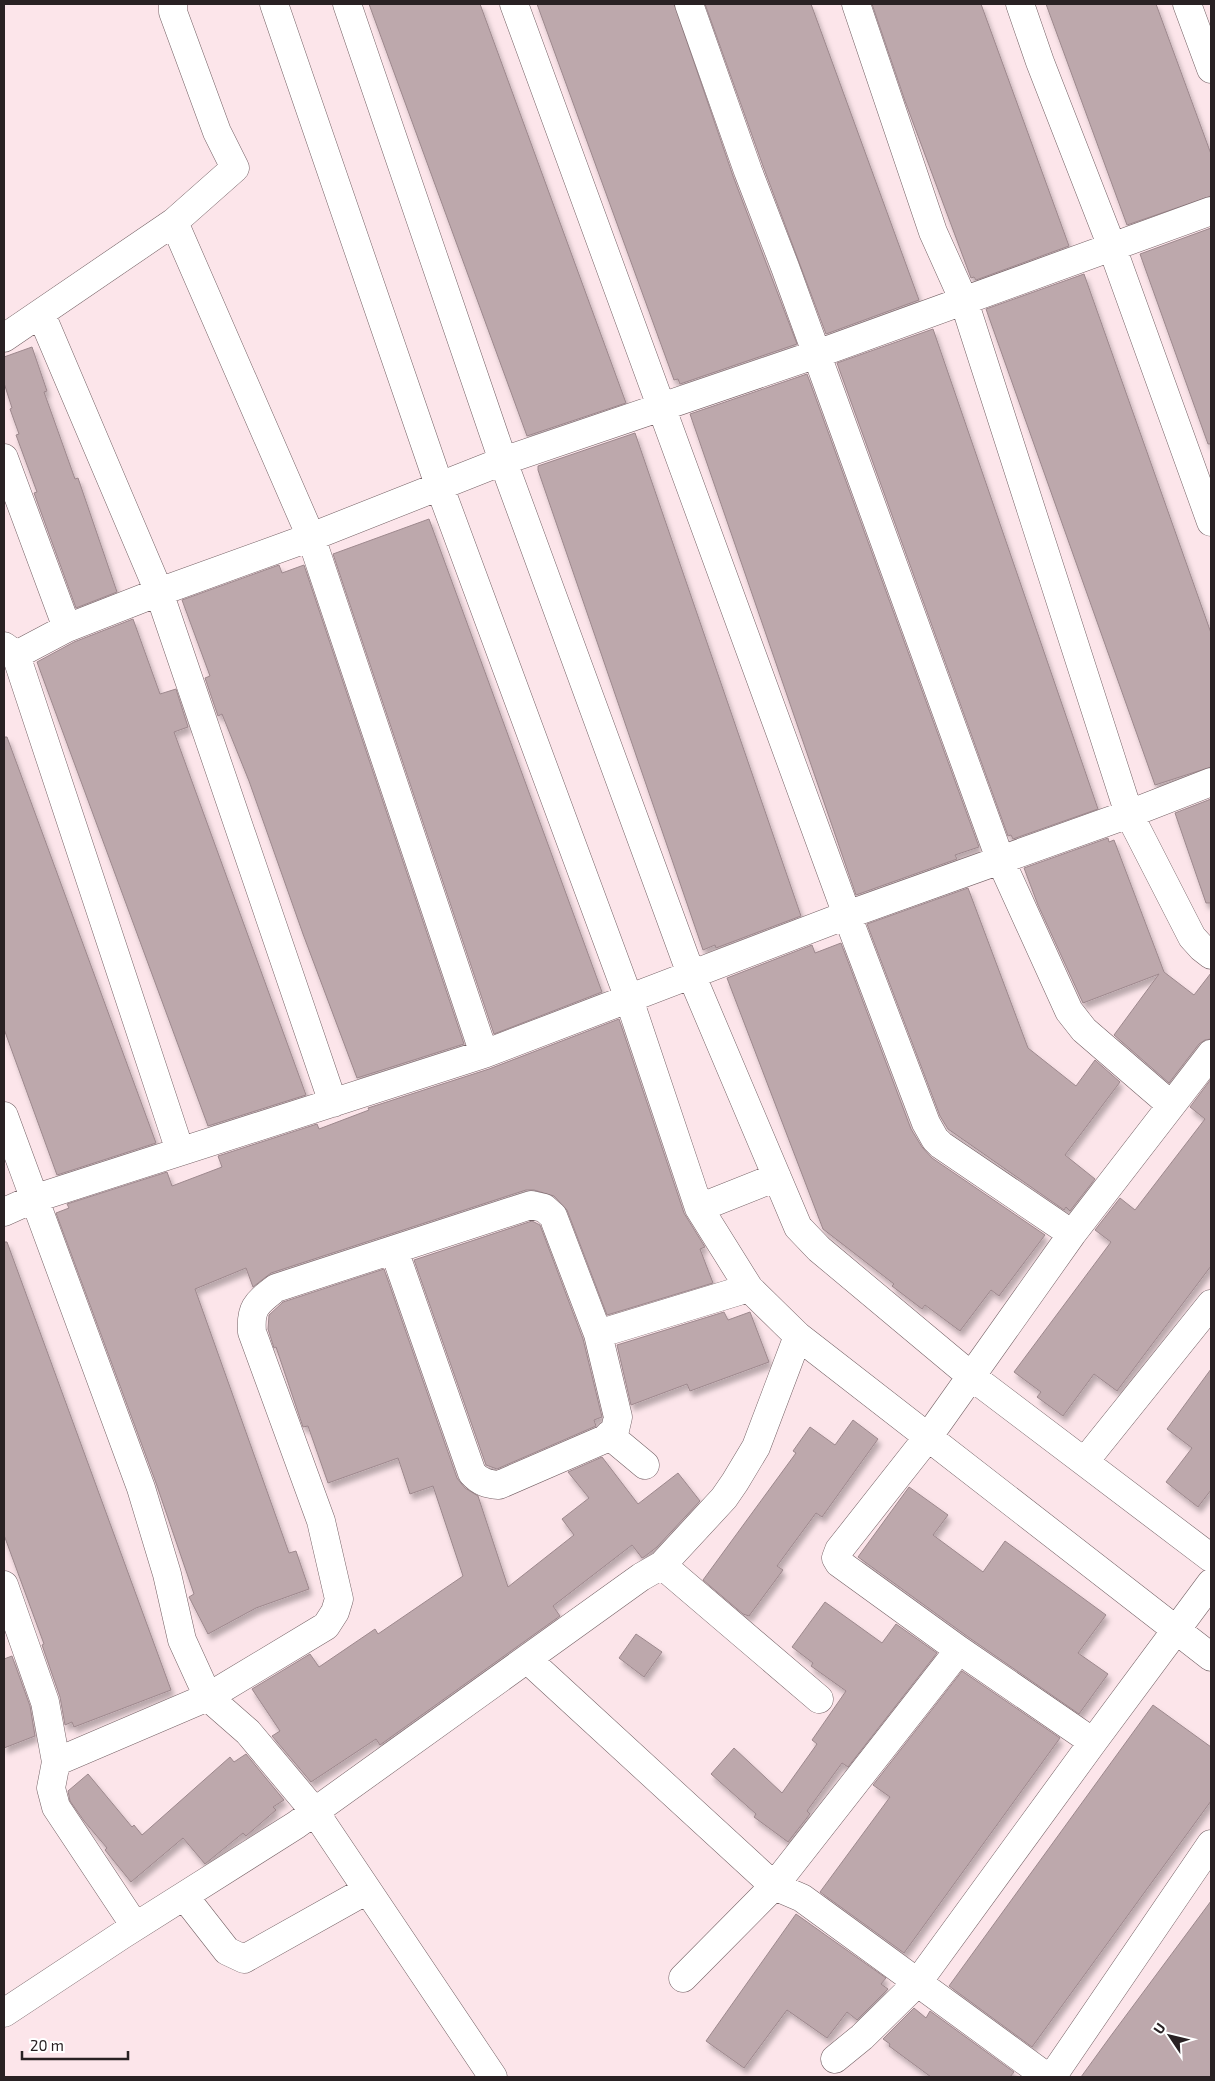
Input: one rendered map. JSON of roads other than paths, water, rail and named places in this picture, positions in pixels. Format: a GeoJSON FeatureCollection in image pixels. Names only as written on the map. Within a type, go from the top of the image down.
{"type":"FeatureCollection","features":[{"type":"Feature","properties":{"kind":"street"},"geometry":{"type":"LineString","coordinates":[[4,338],[174,222],[235,168],[217,132],[173,12],[173,4]]}},
{"type":"Feature","properties":{"kind":"street"},"geometry":{"type":"LineString","coordinates":[[274,4],[439,485],[629,999],[700,1207],[749,1288],[798,1336],[1178,1629],[1211,1657]]}},
{"type":"Feature","properties":{"kind":"street"},"geometry":{"type":"LineString","coordinates":[[347,4],[503,461],[691,974],[774,1178],[798,1227],[818,1249],[971,1376],[1211,1558]]}},
{"type":"Feature","properties":{"kind":"street"},"geometry":{"type":"LineString","coordinates":[[514,4],[847,915],[926,1123],[935,1139],[1072,1234]]}},
{"type":"Feature","properties":{"kind":"street"},"geometry":{"type":"LineString","coordinates":[[689,4],[748,171],[817,354],[1000,860],[1069,1011],[1084,1030],[1171,1105]]}},
{"type":"Feature","properties":{"kind":"street"},"geometry":{"type":"LineString","coordinates":[[856,4],[933,232],[964,301],[1129,814],[1192,937],[1211,955]]}},
{"type":"Feature","properties":{"kind":"street"},"geometry":{"type":"LineString","coordinates":[[1020,4],[1040,62],[1112,247],[1211,522]]}},
{"type":"Feature","properties":{"kind":"street"},"geometry":{"type":"LineString","coordinates":[[1187,4],[1211,69]]}},
{"type":"Feature","properties":{"kind":"street"},"geometry":{"type":"LineString","coordinates":[[180,1151],[10,650],[159,592],[311,537],[503,461],[817,354],[1211,212]]}},
{"type":"Feature","properties":{"kind":"street"},"geometry":{"type":"LineString","coordinates":[[174,222],[311,537],[484,1054]]}},
{"type":"Feature","properties":{"kind":"street"},"geometry":{"type":"LineString","coordinates":[[41,314],[159,592],[333,1103]]}},
{"type":"Feature","properties":{"kind":"street"},"geometry":{"type":"LineString","coordinates":[[4,458],[67,628]]}},
{"type":"Feature","properties":{"kind":"street"},"geometry":{"type":"LineString","coordinates":[[4,1212],[33,1199],[484,1054],[847,915],[1129,814],[1211,782]]}},
{"type":"Feature","properties":{"kind":"street"},"geometry":{"type":"LineString","coordinates":[[1093,1742],[959,1650],[838,1563],[836,1558],[839,1550],[928,1437],[1072,1234],[1211,1054]]}},
{"type":"Feature","properties":{"kind":"street"},"geometry":{"type":"LineString","coordinates":[[4,1116],[141,1488],[167,1574],[182,1640],[208,1696],[248,1732],[314,1812],[494,2077]]}},
{"type":"Feature","properties":{"kind":"street"},"geometry":{"type":"LineString","coordinates":[[700,1207],[774,1178]]}},
{"type":"Feature","properties":{"kind":"street"},"geometry":{"type":"LineString","coordinates":[[56,1762],[208,1696],[326,1626],[335,1612],[339,1599],[321,1521],[252,1332],[251,1316],[256,1307],[276,1288],[531,1205],[544,1208],[552,1216],[598,1334],[618,1416],[615,1430],[605,1439],[498,1486],[479,1480],[472,1472],[394,1250]]}},
{"type":"Feature","properties":{"kind":"street"},"geometry":{"type":"LineString","coordinates":[[598,1334],[749,1288]]}},
{"type":"Feature","properties":{"kind":"street"},"geometry":{"type":"LineString","coordinates":[[1084,1461],[1211,1304]]}},
{"type":"Feature","properties":{"kind":"street"},"geometry":{"type":"LineString","coordinates":[[4,2013],[135,1926],[314,1812],[641,1577],[662,1565],[724,1498],[752,1454],[798,1336]]}},
{"type":"Feature","properties":{"kind":"street"},"geometry":{"type":"LineString","coordinates":[[609,1435],[644,1465]]}},
{"type":"Feature","properties":{"kind":"street"},"geometry":{"type":"LineString","coordinates":[[662,1565],[819,1699]]}},
{"type":"Feature","properties":{"kind":"street"},"geometry":{"type":"LineString","coordinates":[[835,2059],[862,2037],[918,1982],[1211,1583]]}},
{"type":"Feature","properties":{"kind":"street"},"geometry":{"type":"LineString","coordinates":[[4,1585],[45,1702],[56,1762],[51,1788],[56,1807],[135,1926]]}},
{"type":"Feature","properties":{"kind":"street"},"geometry":{"type":"LineString","coordinates":[[683,1978],[774,1886],[959,1650]]}},
{"type":"Feature","properties":{"kind":"street"},"geometry":{"type":"LineString","coordinates":[[527,1659],[774,1886],[802,1898],[1047,2077]]}},
{"type":"Feature","properties":{"kind":"street"},"geometry":{"type":"LineString","coordinates":[[1052,2077],[1211,1844]]}},
{"type":"Feature","properties":{"kind":"street"},"geometry":{"type":"LineString","coordinates":[[184,1896],[227,1951],[244,1960],[367,1890]]}}]}
